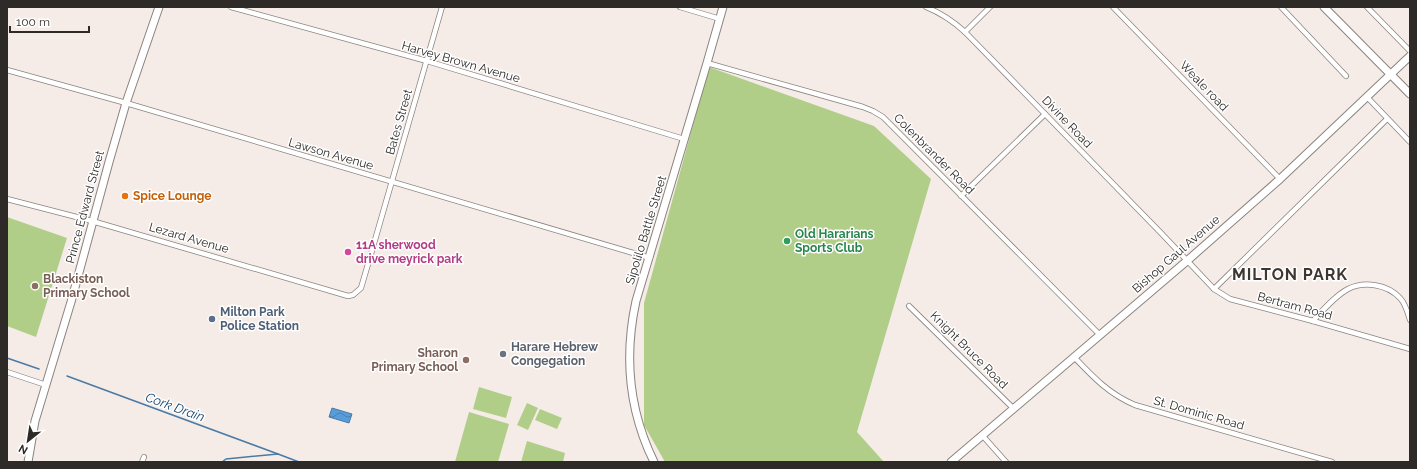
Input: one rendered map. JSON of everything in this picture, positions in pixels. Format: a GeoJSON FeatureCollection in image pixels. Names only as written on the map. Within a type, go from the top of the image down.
{"type":"FeatureCollection","features":[{"type":"Feature","properties":{"kind":"main road","name":"Prince Edward Street"},"geometry":{"type":"LineString","coordinates":[[28,462],[36,421],[71,302],[92,220],[126,103],[159,7]]}},
{"type":"Feature","properties":{"kind":"main road","name":"Sipolilo Battle Street"},"geometry":{"type":"LineString","coordinates":[[654,462],[644,442],[638,423],[631,388],[630,343],[632,320],[636,301],[650,258],[723,7]]}},
{"type":"Feature","properties":{"kind":"main road"},"geometry":{"type":"LineString","coordinates":[[1324,7],[1410,94]]}},
{"type":"Feature","properties":{"kind":"main road","name":"Bishop Gaul Avenue"},"geometry":{"type":"LineString","coordinates":[[951,462],[1188,260],[1280,178],[1410,56]]}},
{"type":"Feature","properties":{"kind":"street","name":"Harvey Brown Avenue"},"geometry":{"type":"LineString","coordinates":[[231,7],[427,62],[684,139]]}},
{"type":"Feature","properties":{"kind":"street","name":"Bates Street"},"geometry":{"type":"LineString","coordinates":[[361,288],[442,7]]}},
{"type":"Feature","properties":{"kind":"street"},"geometry":{"type":"LineString","coordinates":[[680,7],[720,18]]}},
{"type":"Feature","properties":{"kind":"street","name":"Divine Road"},"geometry":{"type":"LineString","coordinates":[[926,7],[945,16],[965,32],[1188,260]]}},
{"type":"Feature","properties":{"kind":"street"},"geometry":{"type":"LineString","coordinates":[[965,32],[990,7]]}},
{"type":"Feature","properties":{"kind":"street","name":"Weale road"},"geometry":{"type":"LineString","coordinates":[[1113,7],[1280,178]]}},
{"type":"Feature","properties":{"kind":"street"},"geometry":{"type":"LineString","coordinates":[[1281,7],[1346,76]]}},
{"type":"Feature","properties":{"kind":"street"},"geometry":{"type":"LineString","coordinates":[[1366,7],[1410,51]]}},
{"type":"Feature","properties":{"kind":"street","name":"Colenbrander Road"},"geometry":{"type":"LineString","coordinates":[[707,64],[873,111],[883,117],[894,126],[1100,336]]}},
{"type":"Feature","properties":{"kind":"street","name":"Lawson Avenue"},"geometry":{"type":"LineString","coordinates":[[7,70],[126,103],[650,258]]}},
{"type":"Feature","properties":{"kind":"street"},"geometry":{"type":"LineString","coordinates":[[1367,97],[1410,142]]}},
{"type":"Feature","properties":{"kind":"street"},"geometry":{"type":"LineString","coordinates":[[961,196],[1045,114]]}},
{"type":"Feature","properties":{"kind":"street"},"geometry":{"type":"LineString","coordinates":[[1214,289],[1387,119]]}},
{"type":"Feature","properties":{"kind":"street","name":"Lezard Avenue"},"geometry":{"type":"LineString","coordinates":[[7,199],[92,220],[348,296],[353,295],[361,288]]}},
{"type":"Feature","properties":{"kind":"street","name":"Bertram Road"},"geometry":{"type":"LineString","coordinates":[[1188,260],[1214,289],[1230,299],[1410,349]]}},
{"type":"Feature","properties":{"kind":"street"},"geometry":{"type":"LineString","coordinates":[[1313,321],[1324,309],[1347,290],[1358,285],[1370,284],[1388,289],[1400,298],[1408,312],[1410,320]]}},
{"type":"Feature","properties":{"kind":"street","name":"Knight Bruce Road"},"geometry":{"type":"LineString","coordinates":[[910,306],[1014,409]]}},
{"type":"Feature","properties":{"kind":"street","name":"St. Dominic Road"},"geometry":{"type":"LineString","coordinates":[[1074,357],[1109,391],[1123,400],[1135,405],[1332,462]]}},
{"type":"Feature","properties":{"kind":"street"},"geometry":{"type":"LineString","coordinates":[[7,372],[46,385]]}},
{"type":"Feature","properties":{"kind":"street"},"geometry":{"type":"LineString","coordinates":[[982,435],[1006,462]]}},
{"type":"Feature","properties":{"kind":"green space","name":"Old Hararians Sports Club"},"geometry":{"type":"Polygon","coordinates":[[[709,67],[874,126],[931,179],[857,432],[884,462],[665,462],[644,425],[644,303],[709,67]]]}},
{"type":"Feature","properties":{"kind":"green space","name":"Blackiston Primary School"},"geometry":{"type":"Polygon","coordinates":[[[7,217],[67,238],[36,337],[7,326],[7,217]]]}},
{"type":"Feature","properties":{"kind":"green space"},"geometry":{"type":"Polygon","coordinates":[[[479,387],[512,397],[506,418],[473,409],[479,387]]]}},
{"type":"Feature","properties":{"kind":"green space"},"geometry":{"type":"Polygon","coordinates":[[[527,403],[538,408],[528,430],[517,425],[527,403]]]}},
{"type":"Feature","properties":{"kind":"green space"},"geometry":{"type":"Polygon","coordinates":[[[540,409],[562,418],[557,429],[535,420],[540,409]]]}},
{"type":"Feature","properties":{"kind":"green space"},"geometry":{"type":"Polygon","coordinates":[[[469,412],[509,424],[498,462],[455,462],[469,412]]]}},
{"type":"Feature","properties":{"kind":"green space"},"geometry":{"type":"Polygon","coordinates":[[[527,441],[565,453],[563,462],[521,462],[527,441]]]}},
{"type":"Feature","properties":{"kind":"water"},"geometry":{"type":"Polygon","coordinates":[[[332,408],[352,414],[349,423],[329,417],[332,408]]]}},
{"type":"Feature","properties":{"kind":"waterway","name":"Cork Drain"},"geometry":{"type":"LineString","coordinates":[[7,358],[39,369]]}},
{"type":"Feature","properties":{"kind":"waterway","name":"Cork Drain"},"geometry":{"type":"LineString","coordinates":[[67,376],[278,454]]}},
{"type":"Feature","properties":{"kind":"waterway"},"geometry":{"type":"LineString","coordinates":[[222,462],[226,459],[278,454],[299,462]]}},
{"type":"Feature","properties":{"kind":"place","name":"Spice Lounge"},"geometry":{"type":"Point","coordinates":[125,196]}},
{"type":"Feature","properties":{"kind":"place","name":"Old Hararians Sports Club"},"geometry":{"type":"Point","coordinates":[787,241]}},
{"type":"Feature","properties":{"kind":"place","name":"11A sherwood drive meyrick park"},"geometry":{"type":"Point","coordinates":[348,252]}},
{"type":"Feature","properties":{"kind":"place","name":"Blackiston Primary School"},"geometry":{"type":"Point","coordinates":[35,286]}},
{"type":"Feature","properties":{"kind":"place","name":"Milton Park Police Station"},"geometry":{"type":"Point","coordinates":[212,319]}},
{"type":"Feature","properties":{"kind":"place","name":"Harare Hebrew Congegation"},"geometry":{"type":"Point","coordinates":[503,354]}},
{"type":"Feature","properties":{"kind":"place","name":"Sharon Primary School"},"geometry":{"type":"Point","coordinates":[466,360]}},
{"type":"Feature","properties":{"kind":"district","name":"MILTON PARK"},"geometry":{"type":"Point","coordinates":[1290,274]}}]}
